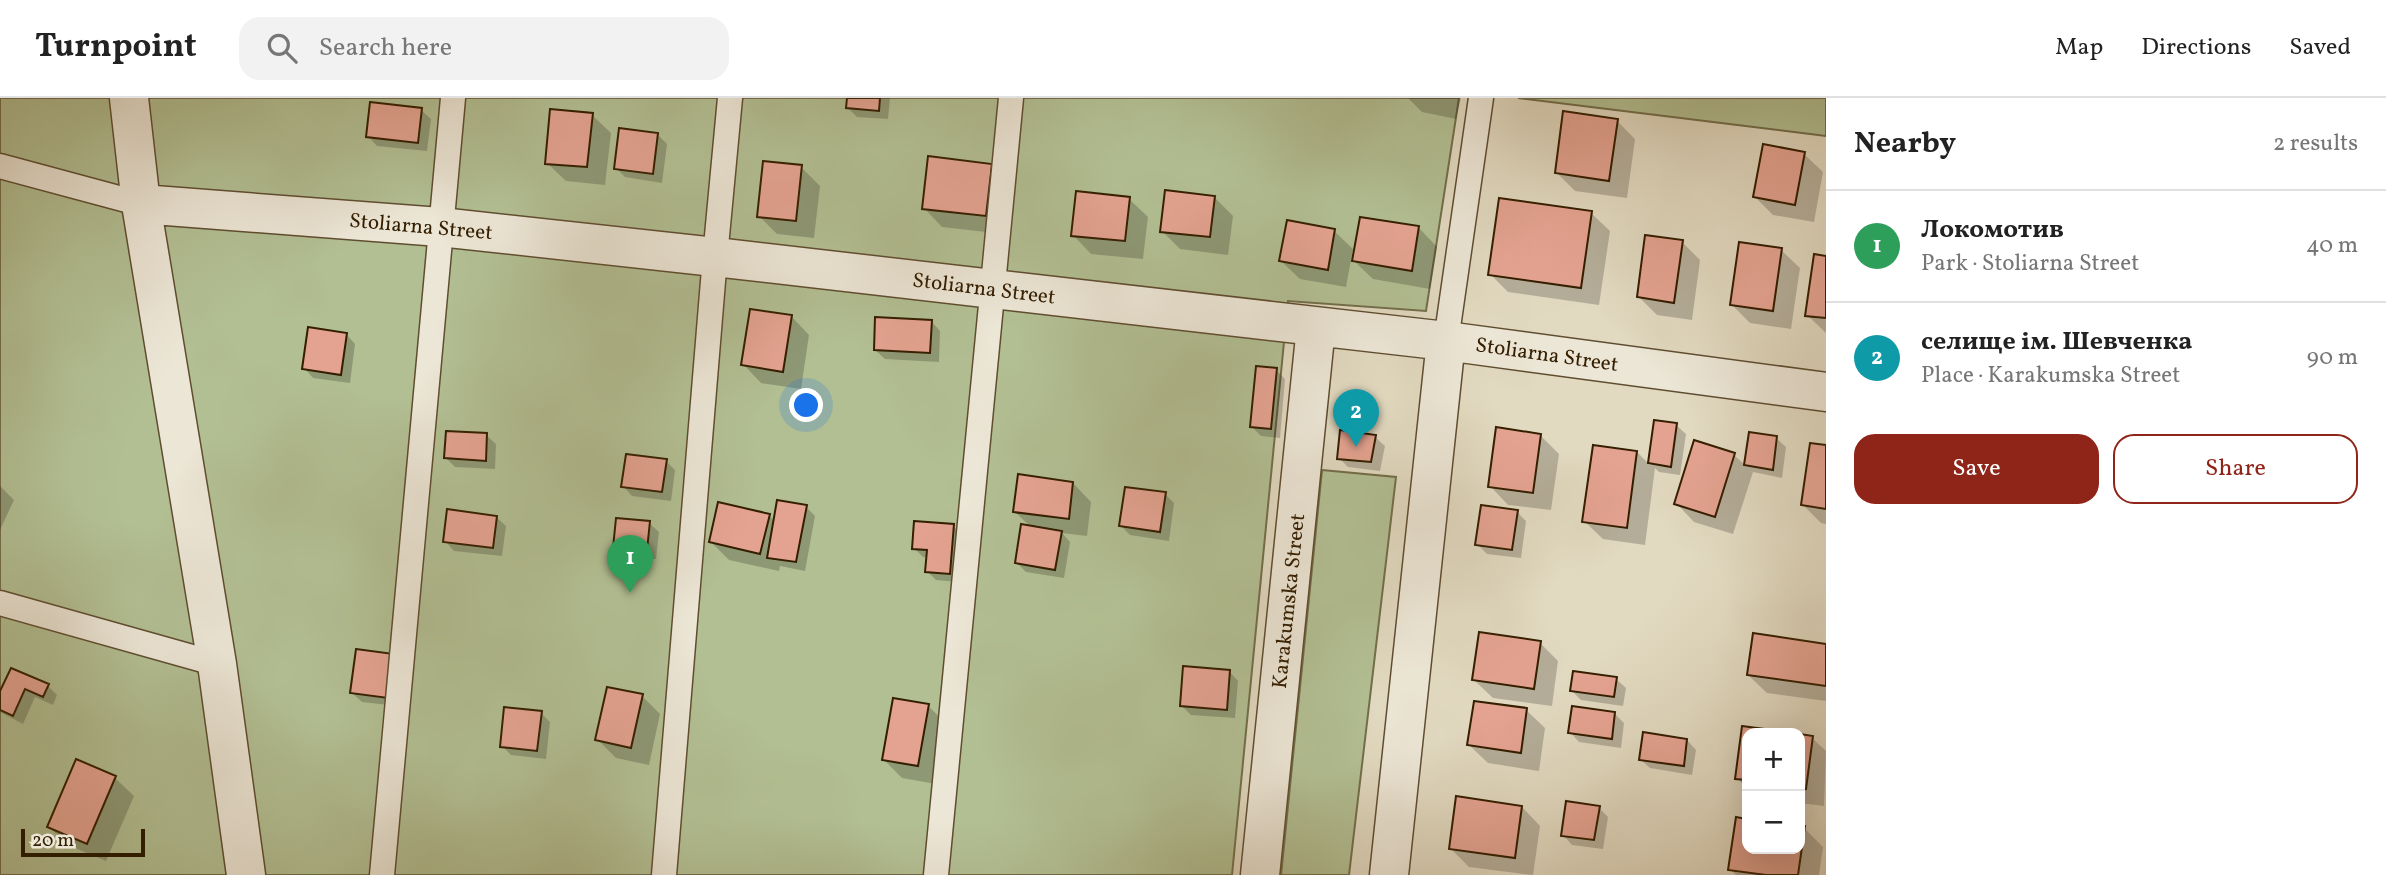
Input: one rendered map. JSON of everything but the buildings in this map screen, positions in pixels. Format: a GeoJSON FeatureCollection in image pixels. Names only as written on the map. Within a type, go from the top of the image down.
{"type":"FeatureCollection","features":[{"type":"Feature","properties":{"kind":"street"},"geometry":{"type":"LineString","coordinates":[[129,98],[141,204],[218,664],[246,875]]}},
{"type":"Feature","properties":{"kind":"street","name":"Stoliarna Street"},"geometry":{"type":"LineString","coordinates":[[141,204],[440,227],[715,257],[1446,341],[1826,392]]}},
{"type":"Feature","properties":{"kind":"street","name":"Karakumska Street"},"geometry":{"type":"LineString","coordinates":[[1260,875],[1316,327]]}},
{"type":"Feature","properties":{"kind":"street"},"geometry":{"type":"LineString","coordinates":[[1389,875],[1446,341]]}},
{"type":"Feature","properties":{"kind":"lane"},"geometry":{"type":"LineString","coordinates":[[382,875],[453,98]]}},
{"type":"Feature","properties":{"kind":"lane"},"geometry":{"type":"LineString","coordinates":[[664,875],[730,98]]}},
{"type":"Feature","properties":{"kind":"lane"},"geometry":{"type":"LineString","coordinates":[[936,875],[1011,98]]}},
{"type":"Feature","properties":{"kind":"lane"},"geometry":{"type":"LineString","coordinates":[[1446,341],[1481,98]]}},
{"type":"Feature","properties":{"kind":"lane"},"geometry":{"type":"LineString","coordinates":[[0,166],[141,204]]}},
{"type":"Feature","properties":{"kind":"lane"},"geometry":{"type":"LineString","coordinates":[[0,603],[218,664]]}},
{"type":"Feature","properties":{"kind":"green space"},"geometry":{"type":"Polygon","coordinates":[[[0,98],[1459,98],[1426,311],[1288,301],[1232,875],[0,875],[0,98]]]}},
{"type":"Feature","properties":{"kind":"green space"},"geometry":{"type":"Polygon","coordinates":[[[1518,98],[1826,98],[1826,136],[1518,98]]]}},
{"type":"Feature","properties":{"kind":"green space"},"geometry":{"type":"Polygon","coordinates":[[[1322,470],[1396,477],[1349,875],[1281,875],[1322,470]]]}},
{"type":"Feature","properties":{"kind":"place","name":"селище ім. Шевченка"},"geometry":{"type":"Point","coordinates":[1356,447]}},
{"type":"Feature","properties":{"kind":"place","name":"Локомотив"},"geometry":{"type":"Point","coordinates":[630,593]}}]}
